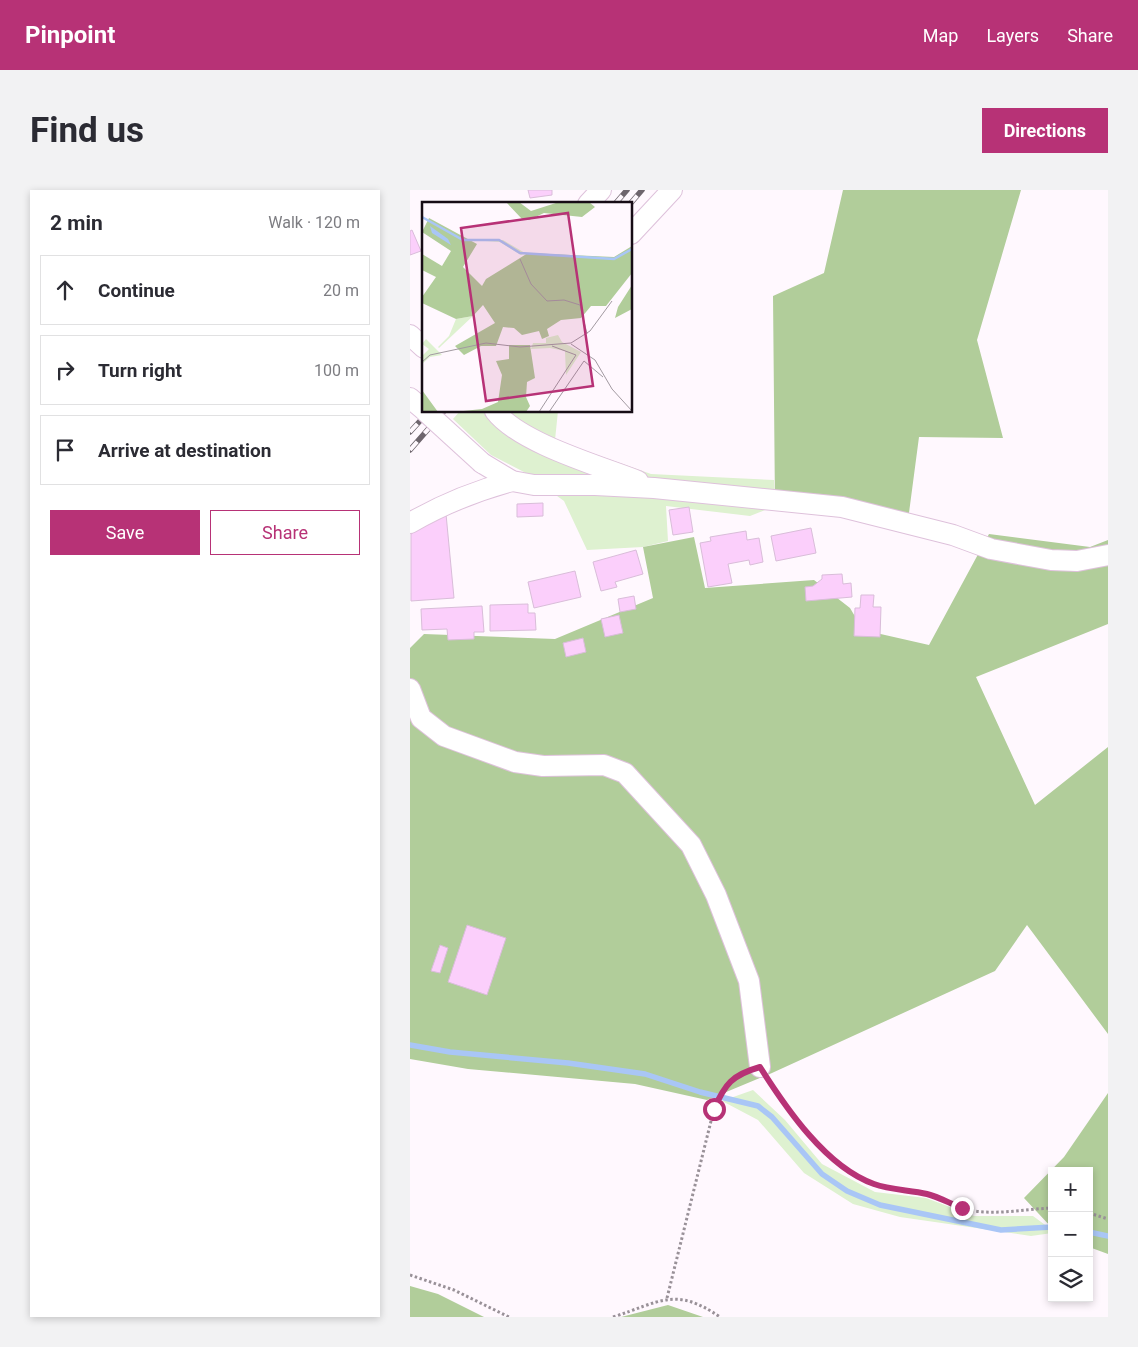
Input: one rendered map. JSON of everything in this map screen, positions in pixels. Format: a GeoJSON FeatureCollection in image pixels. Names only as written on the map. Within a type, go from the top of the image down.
{"type":"FeatureCollection","features":[{"type":"Feature","properties":{"kind":"street"},"geometry":{"type":"LineString","coordinates":[[590,202],[601,190]]}},
{"type":"Feature","properties":{"kind":"street"},"geometry":{"type":"LineString","coordinates":[[632,233],[672,190]]}},
{"type":"Feature","properties":{"kind":"street"},"geometry":{"type":"LineString","coordinates":[[410,335],[422,346]]}},
{"type":"Feature","properties":{"kind":"street"},"geometry":{"type":"LineString","coordinates":[[410,398],[422,409]]}},
{"type":"Feature","properties":{"kind":"street"},"geometry":{"type":"LineString","coordinates":[[425,412],[482,463],[512,481],[534,486],[595,485],[654,488],[842,507],[952,535],[991,549],[1051,560],[1077,561],[1108,554]]}},
{"type":"Feature","properties":{"kind":"street"},"geometry":{"type":"LineString","coordinates":[[496,412],[504,422],[544,445],[654,488]]}},
{"type":"Feature","properties":{"kind":"street"},"geometry":{"type":"LineString","coordinates":[[410,523],[439,506],[475,491],[512,481]]}},
{"type":"Feature","properties":{"kind":"street"},"geometry":{"type":"LineString","coordinates":[[410,689],[421,718],[444,736],[514,762],[543,766],[604,765],[625,773],[691,845],[716,895],[749,981],[760,1067]]}},
{"type":"Feature","properties":{"kind":"path"},"geometry":{"type":"LineString","coordinates":[[666,1298],[714,1109],[722,1090],[731,1079],[760,1067],[782,1101],[815,1141],[842,1166],[873,1184],[929,1194],[962,1208],[992,1212],[1048,1208]]}},
{"type":"Feature","properties":{"kind":"path"},"geometry":{"type":"LineString","coordinates":[[1093,1214],[1108,1219]]}},
{"type":"Feature","properties":{"kind":"path"},"geometry":{"type":"LineString","coordinates":[[410,1275],[454,1290],[509,1317]]}},
{"type":"Feature","properties":{"kind":"path"},"geometry":{"type":"LineString","coordinates":[[613,1317],[666,1298],[699,1304],[720,1317]]}},
{"type":"Feature","properties":{"kind":"green space"},"geometry":{"type":"Polygon","coordinates":[[[843,190],[1021,190],[977,340],[1003,438],[919,437],[907,528],[775,506],[773,296],[824,273],[843,190]]]}},
{"type":"Feature","properties":{"kind":"green space"},"geometry":{"type":"Polygon","coordinates":[[[459,412],[558,412],[555,440],[651,474],[774,480],[775,506],[750,516],[666,506],[668,541],[643,547],[587,550],[564,501],[524,472],[491,455],[453,419],[459,412]]]}},
{"type":"Feature","properties":{"kind":"green space"},"geometry":{"type":"Polygon","coordinates":[[[989,534],[1090,547],[1108,540],[1108,624],[976,677],[1035,805],[1108,747],[1108,1034],[1027,925],[995,971],[772,1073],[707,1100],[635,1084],[468,1069],[410,1059],[410,648],[424,634],[555,639],[653,598],[643,547],[694,537],[705,588],[814,580],[850,608],[863,630],[929,645],[989,534]]]}},
{"type":"Feature","properties":{"kind":"green space"},"geometry":{"type":"Polygon","coordinates":[[[753,1090],[785,1120],[822,1164],[875,1192],[926,1198],[974,1216],[1033,1216],[1048,1227],[1048,1234],[1031,1236],[900,1217],[853,1204],[804,1173],[758,1120],[722,1101],[753,1090]]]}},
{"type":"Feature","properties":{"kind":"green space"},"geometry":{"type":"Polygon","coordinates":[[[1108,1093],[1108,1254],[1093,1248],[1093,1167],[1054,1167],[1064,1157],[1108,1093]]]}},
{"type":"Feature","properties":{"kind":"green space"},"geometry":{"type":"Polygon","coordinates":[[[1048,1173],[1048,1224],[1024,1198],[1048,1173]]]}},
{"type":"Feature","properties":{"kind":"green space"},"geometry":{"type":"Polygon","coordinates":[[[410,1286],[438,1294],[484,1317],[410,1317],[410,1286]]]}},
{"type":"Feature","properties":{"kind":"green space"},"geometry":{"type":"Polygon","coordinates":[[[668,1305],[703,1317],[621,1317],[668,1305]]]}},
{"type":"Feature","properties":{"kind":"building"},"geometry":{"type":"Polygon","coordinates":[[[528,190],[552,190],[552,195],[530,198],[528,190]]]}},
{"type":"Feature","properties":{"kind":"building"},"geometry":{"type":"Polygon","coordinates":[[[412,230],[421,251],[410,255],[410,231],[412,230]]]}},
{"type":"Feature","properties":{"kind":"building"},"geometry":{"type":"Polygon","coordinates":[[[543,503],[543,516],[517,517],[517,504],[543,503]]]}},
{"type":"Feature","properties":{"kind":"building"},"geometry":{"type":"Polygon","coordinates":[[[689,507],[693,532],[673,535],[669,510],[689,507]]]}},
{"type":"Feature","properties":{"kind":"building"},"geometry":{"type":"Polygon","coordinates":[[[446,514],[454,598],[411,601],[411,534],[438,515],[446,514]]]}},
{"type":"Feature","properties":{"kind":"building"},"geometry":{"type":"Polygon","coordinates":[[[811,528],[816,553],[776,561],[771,536],[811,528]]]}},
{"type":"Feature","properties":{"kind":"building"},"geometry":{"type":"Polygon","coordinates":[[[746,531],[747,540],[759,538],[763,562],[750,565],[749,560],[728,564],[732,583],[708,587],[700,543],[711,541],[710,537],[746,531]]]}},
{"type":"Feature","properties":{"kind":"building"},"geometry":{"type":"Polygon","coordinates":[[[636,550],[643,574],[615,582],[617,587],[601,591],[593,562],[636,550]]]}},
{"type":"Feature","properties":{"kind":"building"},"geometry":{"type":"Polygon","coordinates":[[[575,571],[581,597],[534,608],[528,582],[575,571]]]}},
{"type":"Feature","properties":{"kind":"building"},"geometry":{"type":"Polygon","coordinates":[[[842,574],[843,584],[851,583],[852,597],[806,601],[805,587],[813,586],[822,579],[822,575],[842,574]]]}},
{"type":"Feature","properties":{"kind":"building"},"geometry":{"type":"Polygon","coordinates":[[[861,595],[874,595],[873,607],[881,607],[880,637],[854,636],[855,608],[860,608],[861,595]]]}},
{"type":"Feature","properties":{"kind":"building"},"geometry":{"type":"Polygon","coordinates":[[[634,596],[636,609],[620,612],[618,599],[634,596]]]}},
{"type":"Feature","properties":{"kind":"building"},"geometry":{"type":"Polygon","coordinates":[[[528,604],[528,613],[535,613],[536,630],[490,631],[490,605],[528,604]]]}},
{"type":"Feature","properties":{"kind":"building"},"geometry":{"type":"Polygon","coordinates":[[[482,606],[484,632],[474,632],[474,639],[448,640],[447,629],[422,630],[421,609],[482,606]]]}},
{"type":"Feature","properties":{"kind":"building"},"geometry":{"type":"Polygon","coordinates":[[[619,615],[623,633],[605,637],[601,619],[619,615]]]}},
{"type":"Feature","properties":{"kind":"building"},"geometry":{"type":"Polygon","coordinates":[[[583,638],[586,652],[566,657],[563,643],[583,638]]]}},
{"type":"Feature","properties":{"kind":"building"},"geometry":{"type":"Polygon","coordinates":[[[467,925],[506,938],[487,995],[448,982],[467,925]]]}},
{"type":"Feature","properties":{"kind":"building"},"geometry":{"type":"Polygon","coordinates":[[[440,945],[448,948],[440,973],[431,971],[440,945]]]}},
{"type":"Feature","properties":{"kind":"waterway"},"geometry":{"type":"LineString","coordinates":[[410,1045],[450,1052],[568,1063],[645,1074],[700,1092],[758,1106],[772,1117],[822,1174],[847,1191],[880,1205],[1001,1230],[1048,1227]]}},
{"type":"Feature","properties":{"kind":"waterway"},"geometry":{"type":"LineString","coordinates":[[1093,1233],[1108,1236]]}},
{"type":"Feature","properties":{"kind":"railway"},"geometry":{"type":"LineString","coordinates":[[617,202],[627,190]]}},
{"type":"Feature","properties":{"kind":"railway"},"geometry":{"type":"LineString","coordinates":[[632,202],[642,190]]}},
{"type":"Feature","properties":{"kind":"railway"},"geometry":{"type":"LineString","coordinates":[[410,432],[428,412]]}},
{"type":"Feature","properties":{"kind":"railway"},"geometry":{"type":"LineString","coordinates":[[410,450],[443,412]]}},
{"type":"Feature","properties":{"kind":"route"},"geometry":{"type":"LineString","coordinates":[[714,1109],[722,1090],[731,1079],[748,1070],[760,1067],[782,1101],[815,1141],[842,1166],[873,1184],[929,1194],[962,1208]]}}]}
